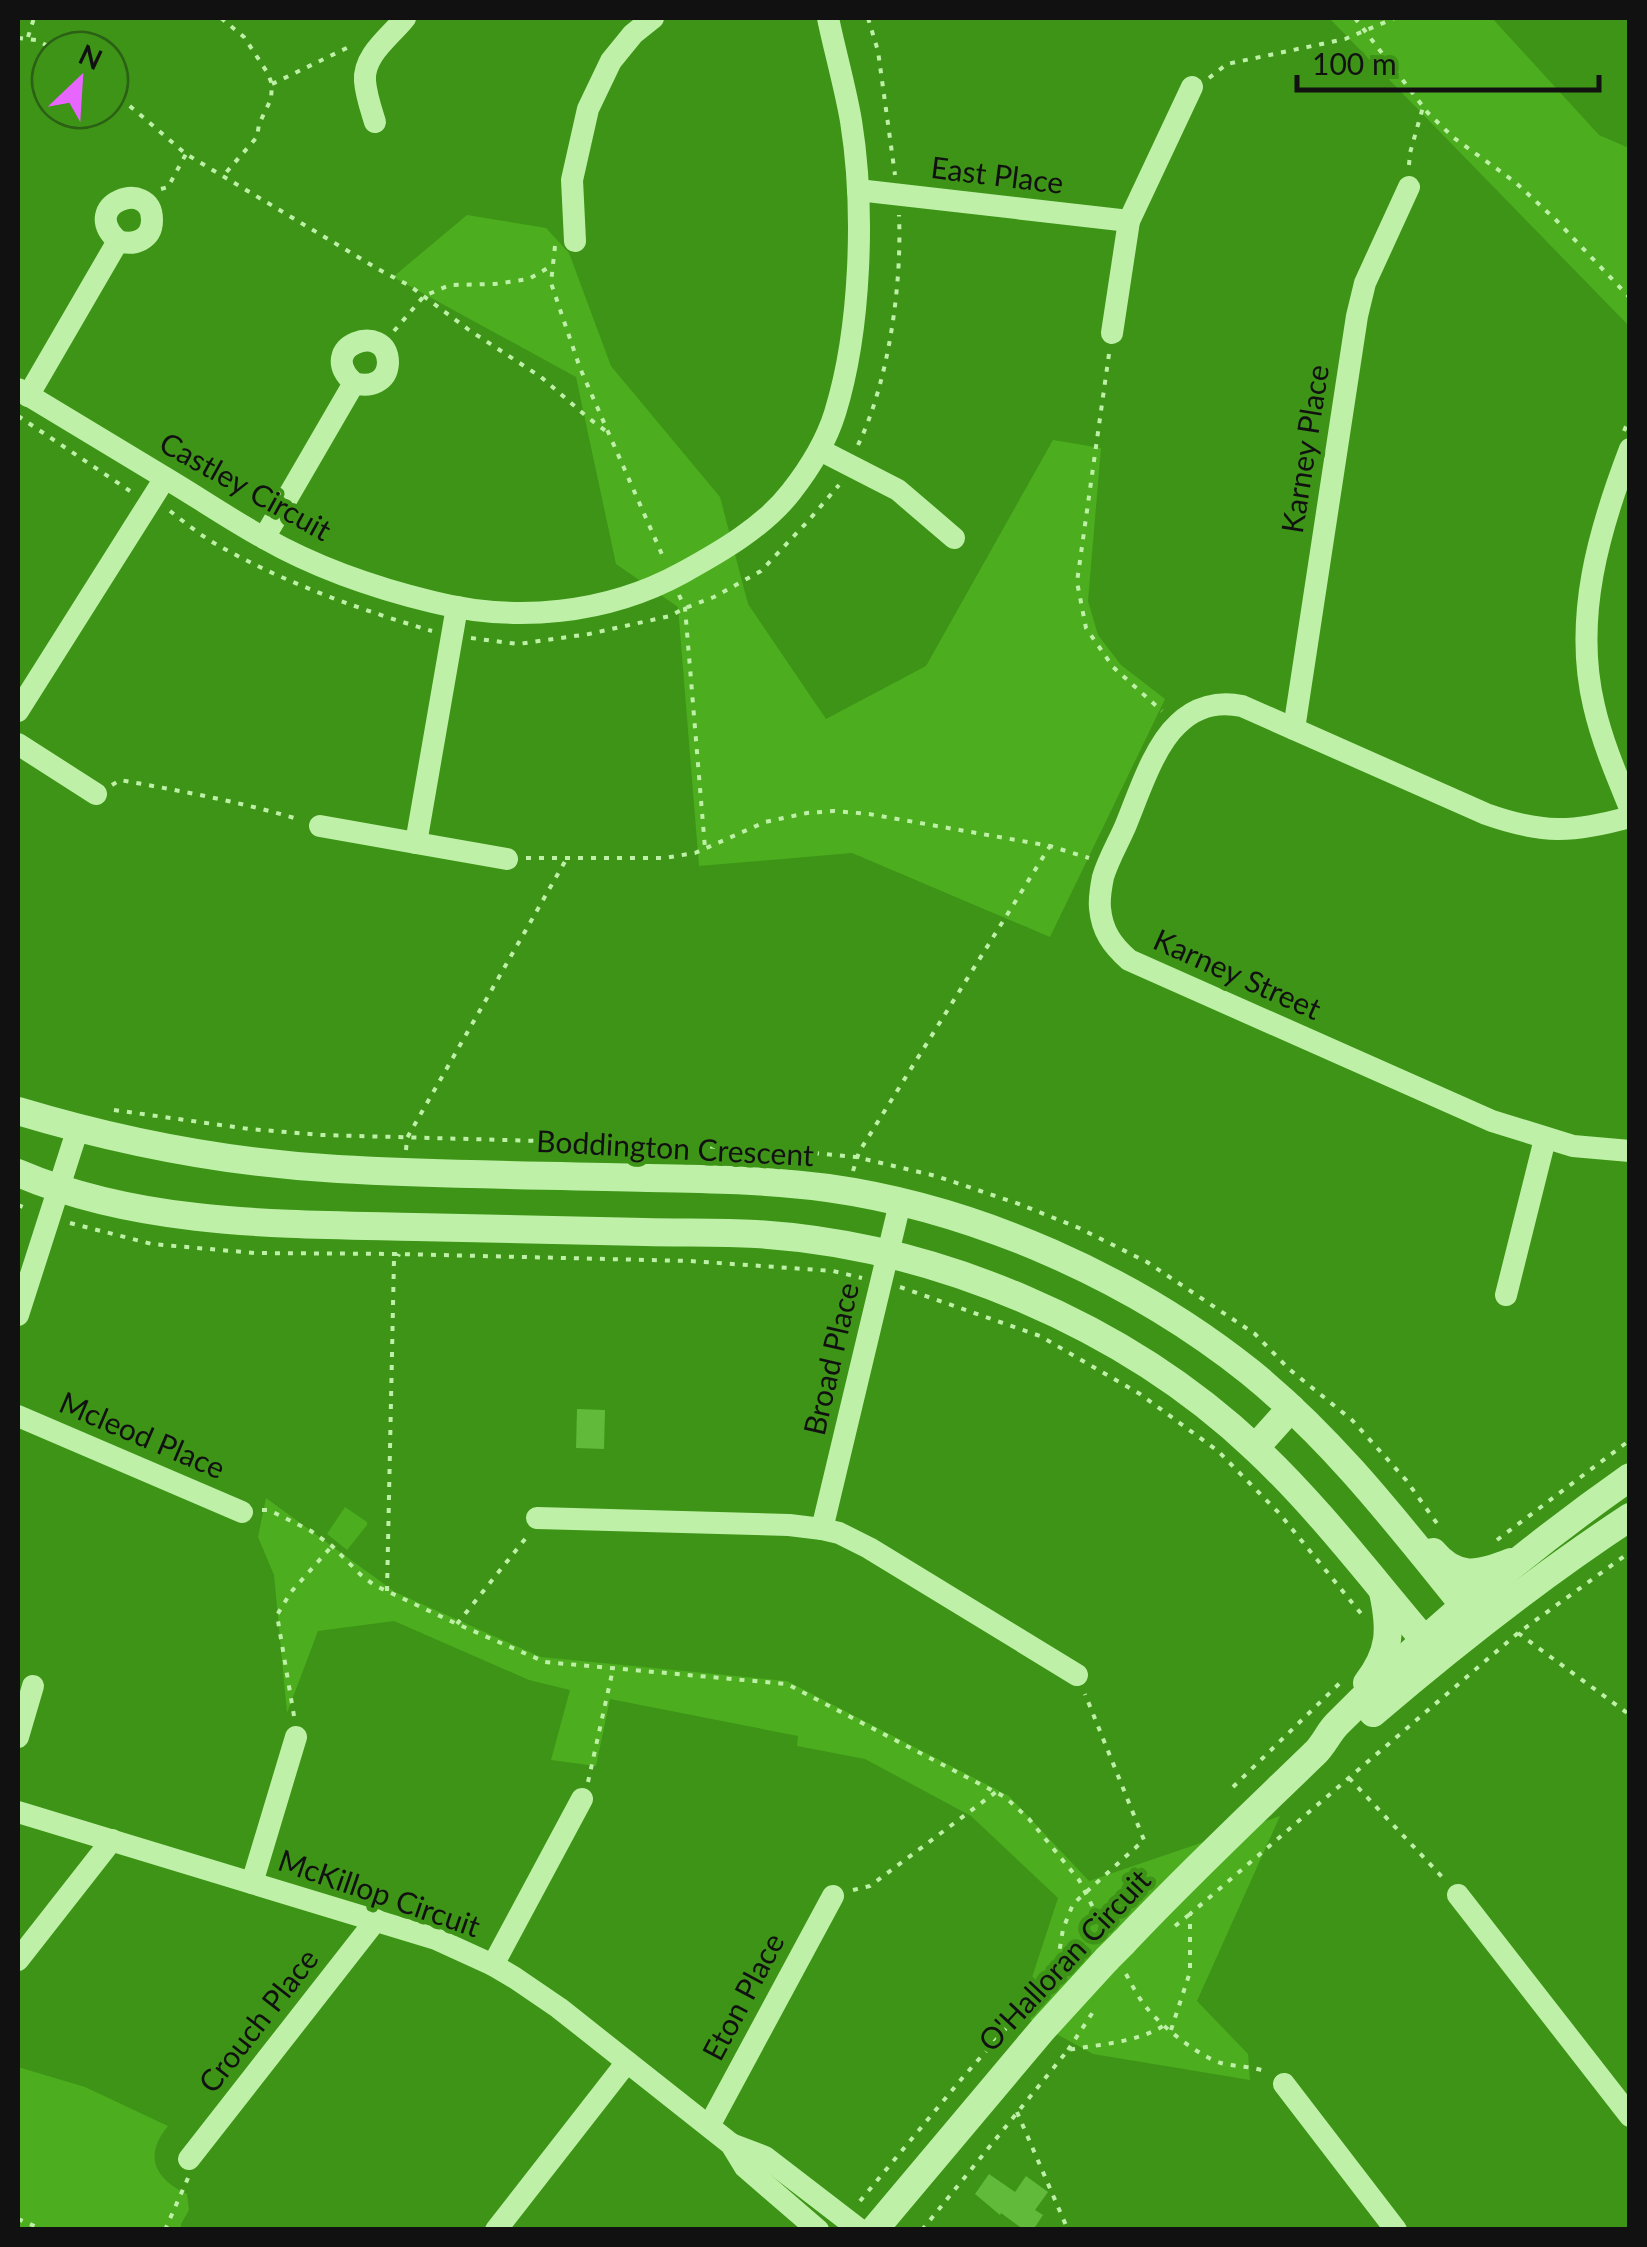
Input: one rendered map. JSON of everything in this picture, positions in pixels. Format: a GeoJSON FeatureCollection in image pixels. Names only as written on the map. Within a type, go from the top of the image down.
{"type":"FeatureCollection","features":[{"type":"Feature","properties":{"kind":"street"},"geometry":{"type":"LineString","coordinates":[[375,122],[365,72],[376,51],[405,18]]}},
{"type":"Feature","properties":{"kind":"street"},"geometry":{"type":"LineString","coordinates":[[575,241],[572,180],[588,109],[611,61],[652,18]]}},
{"type":"Feature","properties":{"kind":"street","name":"Castley Circuit"},"geometry":{"type":"LineString","coordinates":[[23,392],[264,538],[362,581],[457,608],[506,614],[557,612],[609,602],[672,578],[708,559],[755,526],[789,495],[820,450],[835,414],[856,292],[858,190],[851,121],[828,18]]}},
{"type":"Feature","properties":{"kind":"street"},"geometry":{"type":"LineString","coordinates":[[1112,333],[1129,221],[1192,88]]}},
{"type":"Feature","properties":{"kind":"street","name":"Karney Place"},"geometry":{"type":"LineString","coordinates":[[1294,729],[1357,316],[1365,282],[1409,187]]}},
{"type":"Feature","properties":{"kind":"street","name":"East Place"},"geometry":{"type":"LineString","coordinates":[[858,190],[1129,221]]}},
{"type":"Feature","properties":{"kind":"street"},"geometry":{"type":"LineString","coordinates":[[23,392],[118,241],[109,233],[107,212],[114,202],[135,198]]}},
{"type":"Feature","properties":{"kind":"street"},"geometry":{"type":"LineString","coordinates":[[264,538],[354,383],[342,365],[344,354],[360,340],[372,340],[381,346]]}},
{"type":"Feature","properties":{"kind":"street"},"geometry":{"type":"LineString","coordinates":[[1630,448],[1595,553],[1587,655],[1593,704],[1606,750],[1630,808]]}},
{"type":"Feature","properties":{"kind":"street"},"geometry":{"type":"LineString","coordinates":[[820,450],[898,490],[954,538]]}},
{"type":"Feature","properties":{"kind":"street"},"geometry":{"type":"LineString","coordinates":[[18,712],[165,478]]}},
{"type":"Feature","properties":{"kind":"street"},"geometry":{"type":"LineString","coordinates":[[416,843],[457,608]]}},
{"type":"Feature","properties":{"kind":"street"},"geometry":{"type":"LineString","coordinates":[[1177,724],[1197,710],[1220,704],[1242,706],[1520,826],[1555,830],[1592,828],[1630,817]]}},
{"type":"Feature","properties":{"kind":"street","name":"Karney Street"},"geometry":{"type":"LineString","coordinates":[[1177,724],[1161,745],[1104,873],[1100,912],[1112,945],[1129,960],[1492,1121],[1545,1139],[1601,1150],[1630,1151]]}},
{"type":"Feature","properties":{"kind":"street"},"geometry":{"type":"LineString","coordinates":[[18,744],[96,794]]}},
{"type":"Feature","properties":{"kind":"street"},"geometry":{"type":"LineString","coordinates":[[320,826],[507,859]]}},
{"type":"Feature","properties":{"kind":"street","name":"Boddington Crescent"},"geometry":{"type":"LineString","coordinates":[[18,1111],[129,1140],[233,1159],[336,1169],[756,1180],[900,1203],[978,1225],[1106,1280],[1284,1389],[1365,1482],[1472,1616]]}},
{"type":"Feature","properties":{"kind":"street"},"geometry":{"type":"LineString","coordinates":[[18,1315],[78,1128]]}},
{"type":"Feature","properties":{"kind":"street"},"geometry":{"type":"LineString","coordinates":[[1506,1296],[1545,1139]]}},
{"type":"Feature","properties":{"kind":"street"},"geometry":{"type":"LineString","coordinates":[[23,1176],[134,1208],[214,1219],[758,1234],[838,1245],[884,1268],[965,1275],[1083,1328],[1173,1382],[1236,1443],[1304,1496],[1431,1649]]}},
{"type":"Feature","properties":{"kind":"street","name":"Broad Place"},"geometry":{"type":"LineString","coordinates":[[822,1529],[900,1203]]}},
{"type":"Feature","properties":{"kind":"street"},"geometry":{"type":"LineString","coordinates":[[1236,1443],[1284,1389]]}},
{"type":"Feature","properties":{"kind":"street","name":"Mcleod Place"},"geometry":{"type":"LineString","coordinates":[[18,1416],[242,1512]]}},
{"type":"Feature","properties":{"kind":"street","name":"O'Halloran Circuit"},"geometry":{"type":"LineString","coordinates":[[1472,1616],[1530,1553],[1630,1477]]}},
{"type":"Feature","properties":{"kind":"street","name":"O'Halloran Circuit"},"geometry":{"type":"LineString","coordinates":[[874,2230],[1043,2029],[1326,1739],[1338,1743],[1431,1649],[1472,1616],[1630,1516]]}},
{"type":"Feature","properties":{"kind":"street"},"geometry":{"type":"LineString","coordinates":[[537,1518],[789,1524],[822,1529],[870,1548],[1077,1676]]}},
{"type":"Feature","properties":{"kind":"street"},"geometry":{"type":"LineString","coordinates":[[1397,1522],[1453,1570],[1494,1569],[1530,1553]]}},
{"type":"Feature","properties":{"kind":"street"},"geometry":{"type":"LineString","coordinates":[[1326,1739],[1375,1673],[1384,1654],[1388,1616],[1382,1592]]}},
{"type":"Feature","properties":{"kind":"street"},"geometry":{"type":"LineString","coordinates":[[18,1737],[32,1686]]}},
{"type":"Feature","properties":{"kind":"street"},"geometry":{"type":"LineString","coordinates":[[252,1883],[296,1737]]}},
{"type":"Feature","properties":{"kind":"street"},"geometry":{"type":"LineString","coordinates":[[492,1965],[582,1799]]}},
{"type":"Feature","properties":{"kind":"street","name":"McKillop Circuit"},"geometry":{"type":"LineString","coordinates":[[18,1812],[376,1920],[436,1940],[492,1965],[559,2008],[731,2144],[766,2157],[853,2224]]}},
{"type":"Feature","properties":{"kind":"street"},"geometry":{"type":"LineString","coordinates":[[18,1960],[112,1840]]}},
{"type":"Feature","properties":{"kind":"street"},"geometry":{"type":"LineString","coordinates":[[1458,1895],[1630,2116]]}},
{"type":"Feature","properties":{"kind":"street","name":"Eton Place"},"geometry":{"type":"LineString","coordinates":[[709,2126],[833,1896]]}},
{"type":"Feature","properties":{"kind":"street","name":"Crouch Place"},"geometry":{"type":"LineString","coordinates":[[188,2159],[376,1920]]}},
{"type":"Feature","properties":{"kind":"street"},"geometry":{"type":"LineString","coordinates":[[496,2230],[628,2062]]}},
{"type":"Feature","properties":{"kind":"street"},"geometry":{"type":"LineString","coordinates":[[1284,2084],[1396,2230]]}},
{"type":"Feature","properties":{"kind":"street","name":"McKillop Circuit"},"geometry":{"type":"LineString","coordinates":[[731,2144],[745,2167],[818,2230]]}},
{"type":"Feature","properties":{"kind":"path"},"geometry":{"type":"LineString","coordinates":[[18,38],[28,39],[34,18]]}},
{"type":"Feature","properties":{"kind":"path"},"geometry":{"type":"LineString","coordinates":[[221,18],[244,37],[272,84],[271,99],[257,137],[223,176]]}},
{"type":"Feature","properties":{"kind":"path"},"geometry":{"type":"LineString","coordinates":[[1356,18],[1423,107],[1454,138],[1514,182],[1556,220],[1630,298]]}},
{"type":"Feature","properties":{"kind":"path"},"geometry":{"type":"LineString","coordinates":[[1192,88],[1228,64],[1345,39],[1396,18]]}},
{"type":"Feature","properties":{"kind":"path"},"geometry":{"type":"LineString","coordinates":[[272,84],[355,44],[376,51]]}},
{"type":"Feature","properties":{"kind":"path"},"geometry":{"type":"LineString","coordinates":[[130,107],[186,154],[410,286],[468,330],[541,377],[609,433]]}},
{"type":"Feature","properties":{"kind":"path"},"geometry":{"type":"LineString","coordinates":[[1409,187],[1410,153],[1423,107]]}},
{"type":"Feature","properties":{"kind":"path"},"geometry":{"type":"LineString","coordinates":[[135,198],[168,187],[186,154]]}},
{"type":"Feature","properties":{"kind":"path"},"geometry":{"type":"LineString","coordinates":[[575,241],[566,240],[554,247],[551,283],[580,368],[685,608],[705,848]]}},
{"type":"Feature","properties":{"kind":"path"},"geometry":{"type":"LineString","coordinates":[[381,346],[424,296],[450,284],[529,279],[551,266]]}},
{"type":"Feature","properties":{"kind":"path"},"geometry":{"type":"LineString","coordinates":[[1112,333],[1077,582],[1086,628],[1113,667],[1177,724]]}},
{"type":"Feature","properties":{"kind":"path"},"geometry":{"type":"LineString","coordinates":[[96,794],[120,780],[256,808],[320,826]]}},
{"type":"Feature","properties":{"kind":"path"},"geometry":{"type":"LineString","coordinates":[[507,859],[664,858],[695,853],[766,822],[834,811],[1050,846],[1108,864]]}},
{"type":"Feature","properties":{"kind":"path"},"geometry":{"type":"LineString","coordinates":[[108,1109],[322,1135],[687,1144],[856,1158],[1050,846]]}},
{"type":"Feature","properties":{"kind":"path"},"geometry":{"type":"LineString","coordinates":[[407,1138],[566,858]]}},
{"type":"Feature","properties":{"kind":"path"},"geometry":{"type":"LineString","coordinates":[[20,1206],[23,1176]]}},
{"type":"Feature","properties":{"kind":"path"},"geometry":{"type":"LineString","coordinates":[[387,1591],[394,1259],[399,1254],[690,1261],[833,1271],[884,1268],[917,1292],[1040,1336],[1236,1443],[1279,1514],[1362,1614],[1367,1627]]}},
{"type":"Feature","properties":{"kind":"path"},"geometry":{"type":"LineString","coordinates":[[242,1512],[269,1510],[312,1531],[361,1576],[387,1591],[546,1662],[787,1684],[996,1792],[1029,1819],[1079,1880],[1142,2003],[1165,2026],[1209,2058],[1263,2070],[1284,2084]]}},
{"type":"Feature","properties":{"kind":"path"},"geometry":{"type":"LineString","coordinates":[[457,1624],[525,1540],[537,1518]]}},
{"type":"Feature","properties":{"kind":"path"},"geometry":{"type":"LineString","coordinates":[[296,1737],[277,1615],[291,1592],[332,1546]]}},
{"type":"Feature","properties":{"kind":"path"},"geometry":{"type":"LineString","coordinates":[[1171,2030],[1190,1972],[1190,1914],[1518,1633],[1630,1552]]}},
{"type":"Feature","properties":{"kind":"path"},"geometry":{"type":"LineString","coordinates":[[1518,1633],[1630,1715]]}},
{"type":"Feature","properties":{"kind":"path"},"geometry":{"type":"LineString","coordinates":[[582,1799],[614,1670]]}},
{"type":"Feature","properties":{"kind":"path"},"geometry":{"type":"LineString","coordinates":[[853,2224],[964,2076],[1056,1972],[1068,1912],[1144,1840],[1077,1676]]}},
{"type":"Feature","properties":{"kind":"path"},"geometry":{"type":"LineString","coordinates":[[1349,1778],[1458,1895]]}},
{"type":"Feature","properties":{"kind":"path"},"geometry":{"type":"LineString","coordinates":[[833,1896],[870,1886],[996,1792]]}},
{"type":"Feature","properties":{"kind":"path"},"geometry":{"type":"LineString","coordinates":[[922,2230],[1068,2050],[1127,2040],[1165,2026]]}},
{"type":"Feature","properties":{"kind":"path"},"geometry":{"type":"LineString","coordinates":[[1016,2112],[1068,2230]]}},
{"type":"Feature","properties":{"kind":"path"},"geometry":{"type":"LineString","coordinates":[[165,2230],[188,2182],[188,2159]]}},
{"type":"Feature","properties":{"kind":"path"},"geometry":{"type":"LineString","coordinates":[[18,2219],[44,2230]]}},
{"type":"Feature","properties":{"kind":"green space"},"geometry":{"type":"Polygon","coordinates":[[[1329,18],[1492,18],[1599,135],[1629,148],[1629,326],[1329,18]]]}},
{"type":"Feature","properties":{"kind":"green space"},"geometry":{"type":"Polygon","coordinates":[[[467,215],[546,228],[569,253],[611,366],[720,497],[748,604],[826,719],[926,666],[1053,440],[1101,448],[1088,601],[1098,635],[1121,665],[1165,699],[1050,937],[852,853],[699,866],[678,607],[616,564],[576,377],[393,277],[467,215]]]}},
{"type":"Feature","properties":{"kind":"green space"},"geometry":{"type":"Polygon","coordinates":[[[266,1498],[395,1592],[541,1657],[787,1681],[1009,1796],[1089,1881],[1280,1816],[1197,2001],[1248,2054],[1250,2080],[1093,2054],[1020,2014],[1058,1898],[971,1816],[865,1759],[797,1746],[798,1736],[610,1699],[596,1766],[551,1760],[570,1690],[529,1680],[394,1621],[318,1631],[287,1713],[274,1575],[258,1537],[266,1498]]]}},
{"type":"Feature","properties":{"kind":"green space"},"geometry":{"type":"Polygon","coordinates":[[[345,1507],[367,1522],[347,1550],[327,1534],[345,1507]]]}},
{"type":"Feature","properties":{"kind":"green space"},"geometry":{"type":"Polygon","coordinates":[[[18,2067],[85,2087],[168,2126],[156,2147],[156,2166],[167,2181],[187,2194],[189,2210],[181,2229],[18,2229],[18,2067]]]}},
{"type":"Feature","properties":{"kind":"building"},"geometry":{"type":"Polygon","coordinates":[[[577,1409],[605,1410],[604,1449],[576,1448],[577,1409]]]}},
{"type":"Feature","properties":{"kind":"building"},"geometry":{"type":"Polygon","coordinates":[[[989,2174],[1015,2192],[1026,2176],[1048,2192],[1035,2210],[1043,2215],[1033,2230],[1024,2230],[975,2194],[989,2174]]]}}]}
